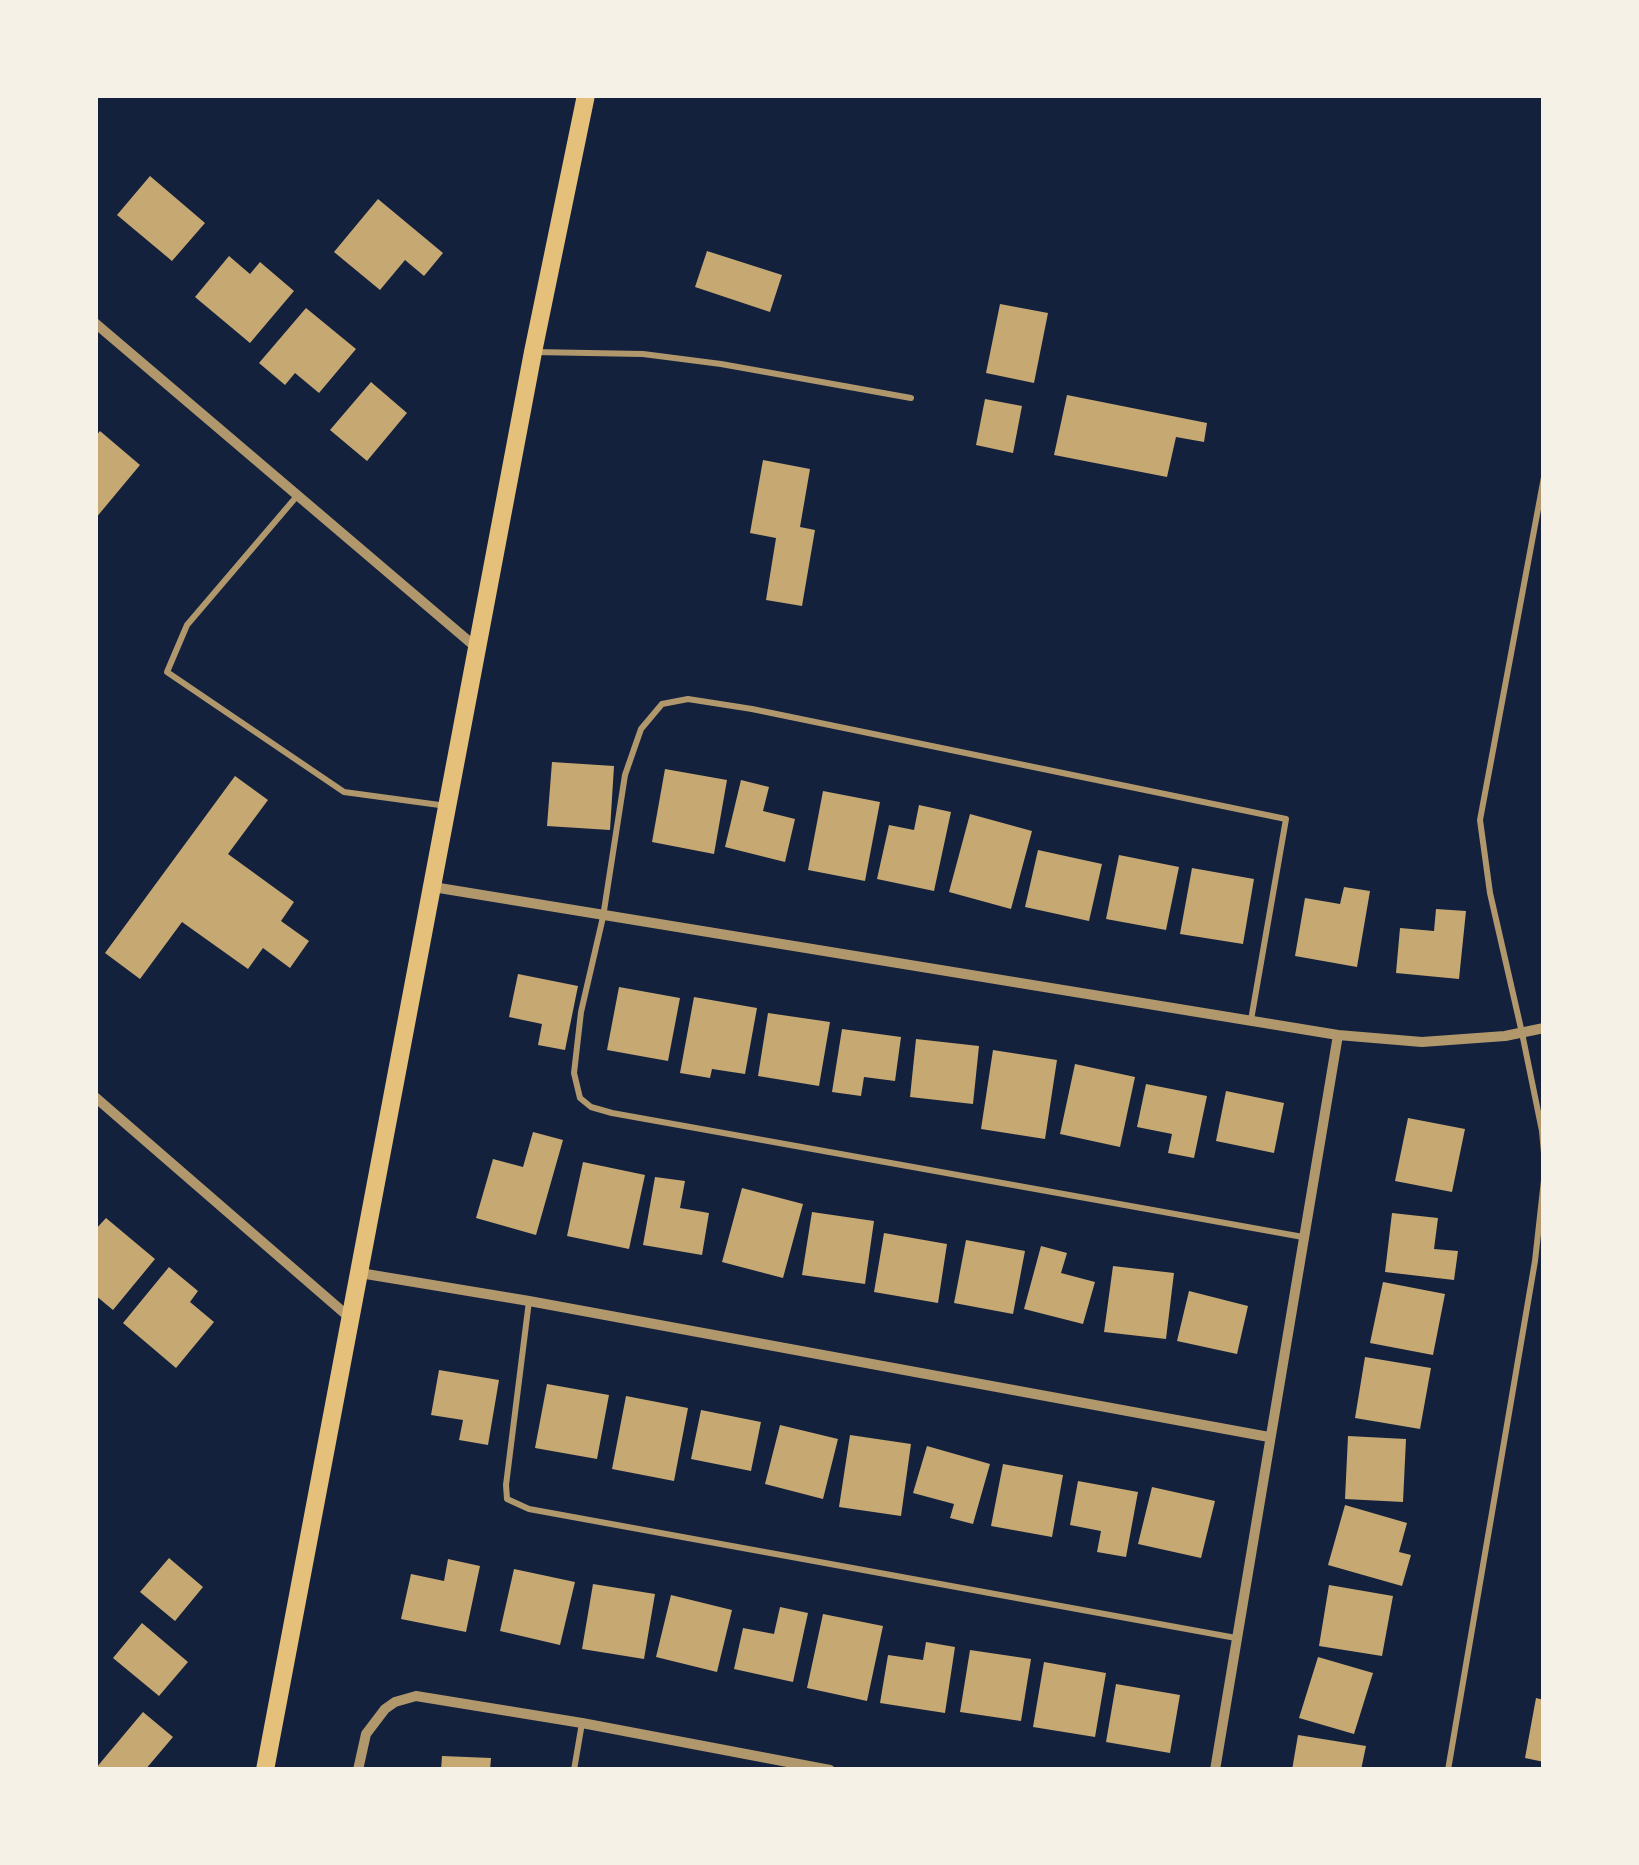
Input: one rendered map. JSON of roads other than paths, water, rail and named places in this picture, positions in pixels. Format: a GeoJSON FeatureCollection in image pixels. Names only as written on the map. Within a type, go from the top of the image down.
{"type":"FeatureCollection","features":[{"type":"Feature","properties":{"kind":"main road"},"geometry":{"type":"LineString","coordinates":[[264,1770],[533,352],[586,95]]}},
{"type":"Feature","properties":{"kind":"street"},"geometry":{"type":"LineString","coordinates":[[95,323],[478,649]]}},
{"type":"Feature","properties":{"kind":"street"},"geometry":{"type":"LineString","coordinates":[[433,887],[1338,1035],[1422,1042],[1506,1036],[1544,1028]]}},
{"type":"Feature","properties":{"kind":"street"},"geometry":{"type":"LineString","coordinates":[[1214,1770],[1338,1035]]}},
{"type":"Feature","properties":{"kind":"street"},"geometry":{"type":"LineString","coordinates":[[95,1098],[350,1318]]}},
{"type":"Feature","properties":{"kind":"street"},"geometry":{"type":"LineString","coordinates":[[360,1273],[1269,1437]]}},
{"type":"Feature","properties":{"kind":"street"},"geometry":{"type":"LineString","coordinates":[[358,1770],[366,1734],[384,1710],[394,1702],[416,1696],[582,1723],[785,1766],[830,1770]]}},
{"type":"Feature","properties":{"kind":"lane"},"geometry":{"type":"LineString","coordinates":[[533,352],[642,354],[759,370],[911,398]]}},
{"type":"Feature","properties":{"kind":"lane"},"geometry":{"type":"LineString","coordinates":[[1544,476],[1480,820],[1490,893],[1544,1153]]}},
{"type":"Feature","properties":{"kind":"lane"},"geometry":{"type":"LineString","coordinates":[[296,496],[186,625],[167,672],[344,792],[448,806]]}},
{"type":"Feature","properties":{"kind":"lane"},"geometry":{"type":"LineString","coordinates":[[1251,1021],[1286,819],[752,709],[688,700],[662,704],[641,729],[624,774],[603,916],[580,1012],[574,1073],[580,1098],[591,1107],[631,1117],[1304,1237]]}},
{"type":"Feature","properties":{"kind":"lane"},"geometry":{"type":"LineString","coordinates":[[1448,1770],[1535,1261],[1544,1180]]}},
{"type":"Feature","properties":{"kind":"lane"},"geometry":{"type":"LineString","coordinates":[[529,1301],[507,1499],[528,1509],[1236,1638]]}},
{"type":"Feature","properties":{"kind":"lane"},"geometry":{"type":"LineString","coordinates":[[574,1770],[582,1723]]}}]}
